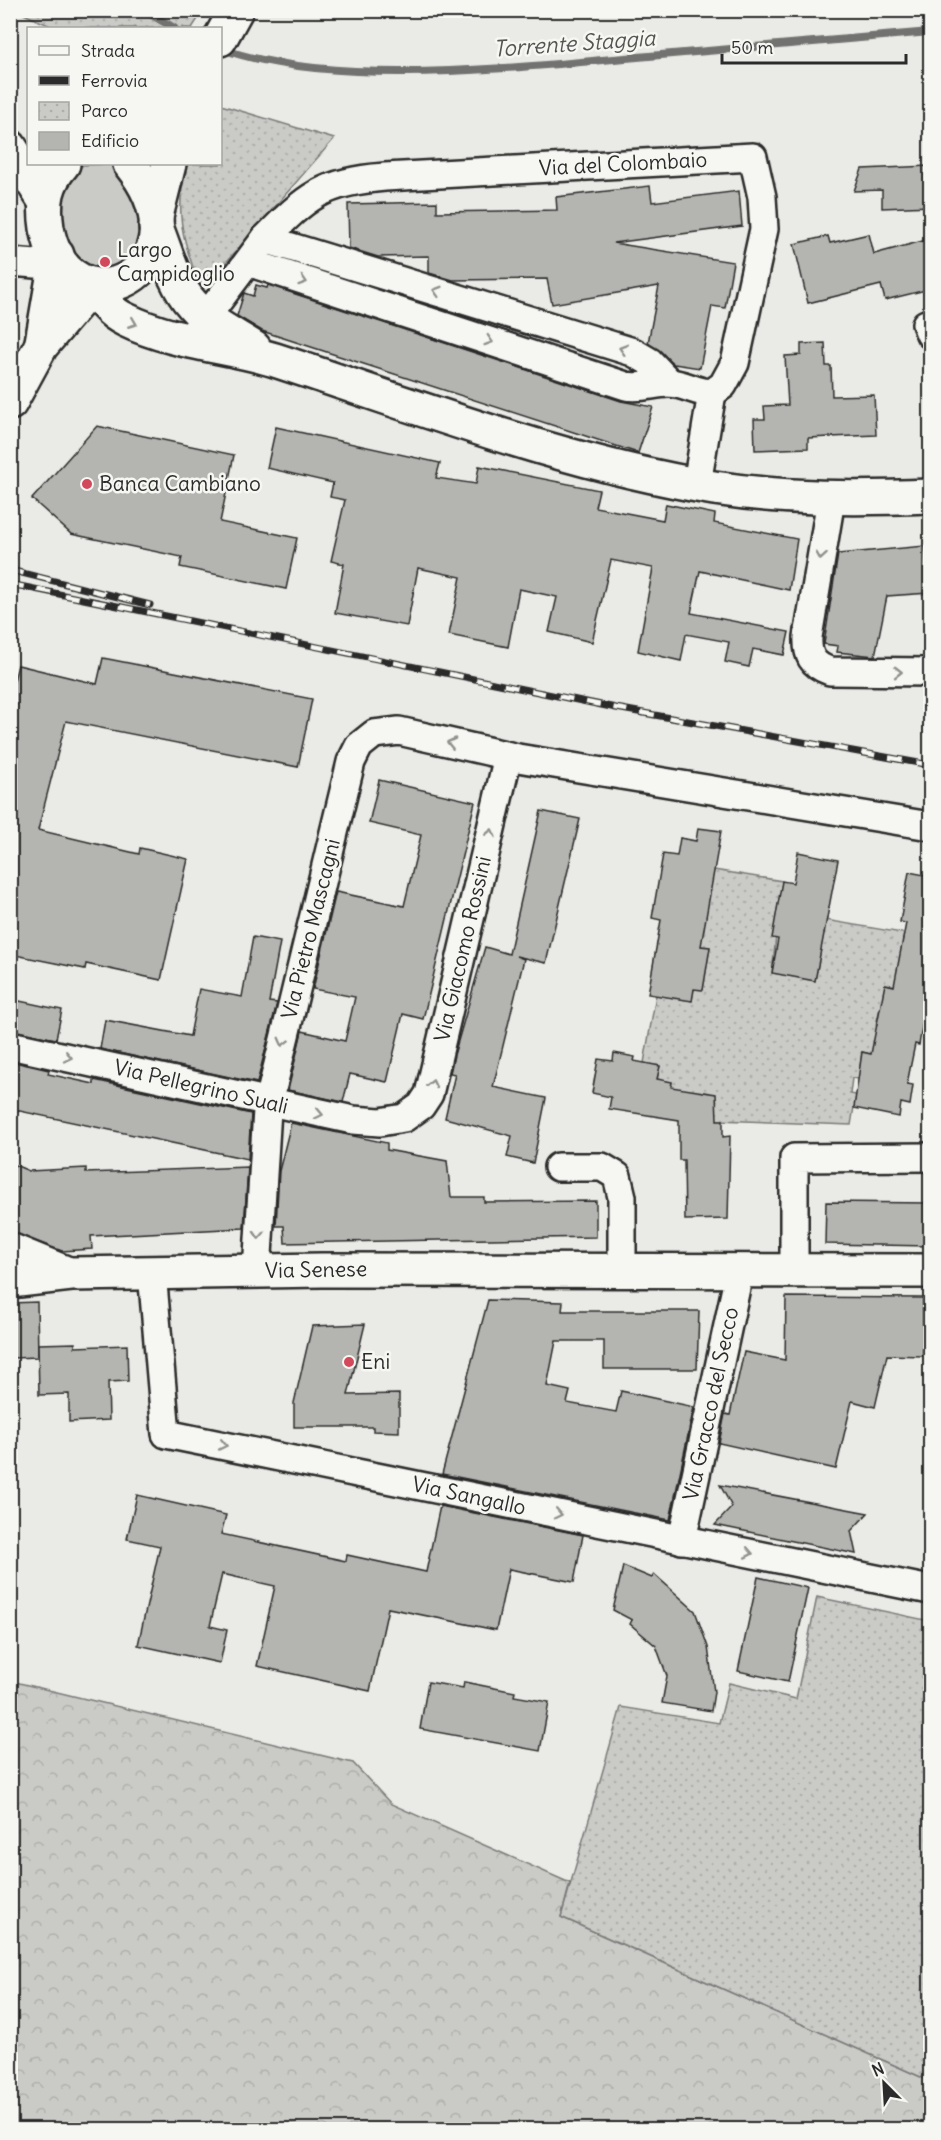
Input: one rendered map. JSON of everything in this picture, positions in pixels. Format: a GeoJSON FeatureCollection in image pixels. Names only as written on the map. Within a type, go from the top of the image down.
{"type":"FeatureCollection","features":[{"type":"Feature","properties":{"kind":"main road"},"geometry":{"type":"LineString","coordinates":[[222,35],[236,10]]}},
{"type":"Feature","properties":{"kind":"main road"},"geometry":{"type":"LineString","coordinates":[[10,147],[45,201]]}},
{"type":"Feature","properties":{"kind":"main road"},"geometry":{"type":"LineString","coordinates":[[62,165],[51,179],[45,201],[48,231],[57,255],[74,275],[93,285],[116,284],[137,274],[151,251],[169,165]]}},
{"type":"Feature","properties":{"kind":"main road"},"geometry":{"type":"LineString","coordinates":[[131,165],[143,184],[188,299],[197,329]]}},
{"type":"Feature","properties":{"kind":"main road"},"geometry":{"type":"LineString","coordinates":[[41,346],[57,255]]}},
{"type":"Feature","properties":{"kind":"main road"},"geometry":{"type":"LineString","coordinates":[[93,285],[105,305],[116,315],[197,329],[271,359],[538,445],[621,469],[764,495],[831,499],[930,496]]}},
{"type":"Feature","properties":{"kind":"main road"},"geometry":{"type":"LineString","coordinates":[[10,403],[41,346],[93,285]]}},
{"type":"Feature","properties":{"kind":"main road"},"geometry":{"type":"LineString","coordinates":[[10,1250],[71,1274]]}},
{"type":"Feature","properties":{"kind":"main road","name":"Via Senese"},"geometry":{"type":"LineString","coordinates":[[10,1281],[71,1274],[257,1270],[930,1271]]}},
{"type":"Feature","properties":{"kind":"street","name":"Via del Colombaio"},"geometry":{"type":"LineString","coordinates":[[197,329],[265,239],[310,197],[330,185],[356,180],[753,157],[762,197],[764,229],[735,363],[723,385],[711,393]]}},
{"type":"Feature","properties":{"kind":"street"},"geometry":{"type":"LineString","coordinates":[[265,239],[633,352],[650,362],[670,383],[711,393],[697,484]]}},
{"type":"Feature","properties":{"kind":"street"},"geometry":{"type":"LineString","coordinates":[[10,261],[36,264],[57,255]]}},
{"type":"Feature","properties":{"kind":"street"},"geometry":{"type":"LineString","coordinates":[[248,262],[626,386],[652,387],[670,383]]}},
{"type":"Feature","properties":{"kind":"street"},"geometry":{"type":"LineString","coordinates":[[831,499],[808,637],[809,656],[821,668],[830,671],[930,672]]}},
{"type":"Feature","properties":{"kind":"street","name":"Via Pietro Mascagni"},"geometry":{"type":"LineString","coordinates":[[257,1270],[268,1103],[351,762],[359,746],[374,734],[399,731],[508,756],[930,826]]}},
{"type":"Feature","properties":{"kind":"street","name":"Via Giacomo Rossini"},"geometry":{"type":"LineString","coordinates":[[392,1122],[416,1111],[429,1094],[508,756]]}},
{"type":"Feature","properties":{"kind":"street","name":"Via Pellegrino Suali"},"geometry":{"type":"LineString","coordinates":[[10,1045],[268,1103],[353,1120],[392,1122]]}},
{"type":"Feature","properties":{"kind":"street"},"geometry":{"type":"LineString","coordinates":[[794,1270],[794,1158],[930,1157]]}},
{"type":"Feature","properties":{"kind":"street"},"geometry":{"type":"LineString","coordinates":[[558,1167],[602,1167],[617,1176],[622,1197],[622,1269]]}},
{"type":"Feature","properties":{"kind":"street","name":"Via Gracco del Secco"},"geometry":{"type":"LineString","coordinates":[[682,1540],[740,1269]]}},
{"type":"Feature","properties":{"kind":"street","name":"Via Sangallo"},"geometry":{"type":"LineString","coordinates":[[152,1272],[166,1434],[930,1590]]}},
{"type":"Feature","properties":{"kind":"green space"},"geometry":{"type":"Polygon","coordinates":[[[17,11],[203,11],[193,27],[53,27],[17,11]]]}},
{"type":"Feature","properties":{"kind":"green space"},"geometry":{"type":"Polygon","coordinates":[[[222,105],[334,139],[201,291],[182,228],[183,183],[187,165],[222,165],[222,105]]]}},
{"type":"Feature","properties":{"kind":"green space"},"geometry":{"type":"Polygon","coordinates":[[[83,165],[119,166],[143,216],[132,265],[94,271],[77,258],[64,233],[62,221],[64,197],[74,174],[83,165]]]}},
{"type":"Feature","properties":{"kind":"green space"},"geometry":{"type":"Polygon","coordinates":[[[714,870],[782,881],[772,973],[815,981],[826,920],[908,934],[898,986],[885,984],[887,1013],[879,1012],[876,1025],[880,1026],[875,1055],[862,1052],[860,1067],[865,1080],[852,1078],[850,1094],[856,1095],[851,1125],[717,1120],[671,1087],[672,1082],[657,1079],[660,1066],[644,1063],[656,995],[692,1001],[694,989],[703,990],[710,948],[697,945],[714,870]]]}},
{"type":"Feature","properties":{"kind":"green space"},"geometry":{"type":"Polygon","coordinates":[[[817,1597],[930,1621],[930,2081],[561,1917],[621,1707],[719,1723],[729,1683],[796,1699],[817,1597]]]}},
{"type":"Feature","properties":{"kind":"green space"},"geometry":{"type":"Polygon","coordinates":[[[11,1681],[353,1763],[391,1804],[570,1883],[561,1917],[930,2081],[930,2129],[11,2130],[11,1681]]]}},
{"type":"Feature","properties":{"kind":"building"},"geometry":{"type":"Polygon","coordinates":[[[929,166],[930,206],[882,208],[882,190],[854,191],[862,169],[929,166]]]}},
{"type":"Feature","properties":{"kind":"building"},"geometry":{"type":"Polygon","coordinates":[[[650,186],[652,202],[739,191],[742,226],[613,243],[733,262],[725,308],[712,306],[700,368],[674,364],[648,343],[659,286],[552,304],[547,279],[453,280],[429,273],[429,256],[378,257],[349,248],[348,204],[437,202],[437,212],[557,210],[556,197],[650,186]]]}},
{"type":"Feature","properties":{"kind":"building"},"geometry":{"type":"Polygon","coordinates":[[[869,234],[874,254],[930,239],[930,289],[885,300],[881,285],[808,303],[794,244],[828,236],[830,243],[869,234]]]}},
{"type":"Feature","properties":{"kind":"building"},"geometry":{"type":"Polygon","coordinates":[[[256,285],[267,288],[268,285],[621,401],[653,407],[638,453],[262,331],[237,316],[244,293],[253,296],[256,285]]]}},
{"type":"Feature","properties":{"kind":"building"},"geometry":{"type":"Polygon","coordinates":[[[825,343],[826,366],[831,366],[832,396],[874,395],[876,435],[808,438],[808,448],[755,450],[754,419],[765,419],[764,406],[788,405],[785,356],[801,355],[801,344],[825,343]]]}},
{"type":"Feature","properties":{"kind":"building"},"geometry":{"type":"Polygon","coordinates":[[[97,426],[234,455],[220,522],[297,538],[286,589],[180,567],[182,557],[71,534],[32,499],[97,426]]]}},
{"type":"Feature","properties":{"kind":"building"},"geometry":{"type":"Polygon","coordinates":[[[276,427],[440,463],[436,478],[476,484],[479,466],[599,490],[595,507],[663,520],[666,504],[715,514],[714,523],[797,539],[789,590],[700,571],[691,613],[789,632],[784,655],[753,649],[749,667],[725,662],[729,642],[686,634],[681,661],[638,651],[653,568],[611,560],[592,642],[549,632],[557,597],[519,589],[508,647],[449,635],[461,577],[418,568],[407,626],[335,613],[344,564],[331,561],[345,500],[330,497],[333,483],[267,468],[276,427]]]}},
{"type":"Feature","properties":{"kind":"building"},"geometry":{"type":"Polygon","coordinates":[[[925,546],[929,593],[887,596],[875,656],[837,652],[838,646],[824,644],[838,554],[925,546]]]}},
{"type":"Feature","properties":{"kind":"building"},"geometry":{"type":"Polygon","coordinates":[[[103,658],[312,699],[298,767],[66,721],[38,830],[139,854],[140,848],[188,859],[161,980],[86,964],[85,969],[10,954],[10,696],[18,665],[97,684],[103,658]]]}},
{"type":"Feature","properties":{"kind":"building"},"geometry":{"type":"Polygon","coordinates":[[[379,780],[475,802],[423,1019],[403,1014],[387,1082],[350,1074],[343,1102],[288,1090],[302,1031],[345,1041],[355,997],[313,989],[336,892],[404,906],[421,835],[369,823],[379,780]]]}},
{"type":"Feature","properties":{"kind":"building"},"geometry":{"type":"Polygon","coordinates":[[[541,811],[580,819],[546,963],[516,956],[524,959],[493,1087],[546,1098],[533,1163],[507,1157],[512,1136],[445,1118],[455,1074],[450,1073],[454,1055],[485,947],[509,954],[541,811]]]}},
{"type":"Feature","properties":{"kind":"building"},"geometry":{"type":"Polygon","coordinates":[[[698,828],[721,831],[701,946],[710,947],[703,990],[694,989],[692,1001],[648,994],[661,920],[652,918],[663,854],[677,856],[680,838],[696,841],[698,828]]]}},
{"type":"Feature","properties":{"kind":"building"},"geometry":{"type":"Polygon","coordinates":[[[798,852],[838,860],[815,981],[772,973],[778,939],[772,938],[782,881],[793,883],[798,852]]]}},
{"type":"Feature","properties":{"kind":"building"},"geometry":{"type":"Polygon","coordinates":[[[909,872],[930,876],[930,1016],[924,1015],[919,1045],[915,1044],[907,1084],[913,1085],[910,1105],[901,1103],[899,1117],[854,1108],[862,1052],[871,1054],[885,984],[894,986],[906,923],[900,922],[909,872]]]}},
{"type":"Feature","properties":{"kind":"building"},"geometry":{"type":"Polygon","coordinates":[[[253,937],[280,942],[269,1002],[277,1003],[257,1083],[100,1049],[105,1020],[190,1036],[199,989],[242,997],[253,937]]]}},
{"type":"Feature","properties":{"kind":"building"},"geometry":{"type":"Polygon","coordinates":[[[10,999],[62,1010],[56,1039],[10,1030],[10,999]]]}},
{"type":"Feature","properties":{"kind":"building"},"geometry":{"type":"Polygon","coordinates":[[[614,1053],[635,1057],[634,1061],[660,1066],[657,1079],[672,1082],[671,1087],[716,1094],[717,1120],[723,1120],[723,1137],[730,1136],[728,1219],[685,1220],[684,1160],[679,1160],[679,1120],[609,1109],[611,1097],[592,1093],[598,1059],[613,1061],[614,1053]]]}},
{"type":"Feature","properties":{"kind":"building"},"geometry":{"type":"Polygon","coordinates":[[[10,1061],[49,1070],[48,1074],[94,1084],[94,1080],[251,1114],[248,1159],[10,1109],[10,1061]]]}},
{"type":"Feature","properties":{"kind":"building"},"geometry":{"type":"Polygon","coordinates":[[[291,1123],[387,1143],[387,1150],[447,1161],[451,1197],[484,1197],[484,1202],[596,1201],[596,1237],[285,1243],[284,1226],[276,1226],[279,1171],[291,1123]]]}},
{"type":"Feature","properties":{"kind":"building"},"geometry":{"type":"Polygon","coordinates":[[[10,1163],[29,1171],[86,1168],[86,1173],[248,1167],[244,1228],[91,1236],[92,1249],[62,1251],[10,1232],[10,1163]]]}},
{"type":"Feature","properties":{"kind":"building"},"geometry":{"type":"Polygon","coordinates":[[[826,1202],[930,1203],[930,1246],[825,1244],[826,1202]]]}},
{"type":"Feature","properties":{"kind":"building"},"geometry":{"type":"Polygon","coordinates":[[[786,1297],[923,1298],[923,1356],[887,1355],[875,1407],[852,1401],[836,1469],[719,1443],[725,1414],[730,1415],[744,1352],[785,1360],[786,1297]]]}},
{"type":"Feature","properties":{"kind":"building"},"geometry":{"type":"Polygon","coordinates":[[[488,1300],[563,1302],[562,1311],[699,1311],[697,1369],[604,1369],[604,1341],[556,1341],[547,1386],[570,1391],[567,1403],[616,1412],[621,1391],[694,1407],[670,1520],[442,1474],[488,1300]]]}},
{"type":"Feature","properties":{"kind":"building"},"geometry":{"type":"Polygon","coordinates":[[[37,1302],[38,1357],[12,1358],[10,1303],[37,1302]]]}},
{"type":"Feature","properties":{"kind":"building"},"geometry":{"type":"Polygon","coordinates":[[[365,1324],[348,1395],[399,1394],[399,1432],[373,1431],[373,1427],[294,1427],[294,1403],[312,1326],[365,1324]]]}},
{"type":"Feature","properties":{"kind":"building"},"geometry":{"type":"Polygon","coordinates":[[[75,1343],[75,1347],[127,1345],[128,1381],[108,1382],[109,1420],[69,1422],[69,1394],[39,1395],[38,1344],[75,1343]]]}},
{"type":"Feature","properties":{"kind":"building"},"geometry":{"type":"Polygon","coordinates":[[[720,1485],[868,1513],[851,1531],[856,1554],[715,1525],[732,1507],[720,1485]]]}},
{"type":"Feature","properties":{"kind":"building"},"geometry":{"type":"Polygon","coordinates":[[[137,1495],[226,1515],[221,1534],[346,1561],[347,1555],[426,1572],[440,1506],[583,1535],[574,1582],[509,1569],[496,1630],[388,1608],[370,1691],[257,1666],[275,1586],[222,1574],[210,1626],[227,1630],[220,1663],[138,1645],[160,1546],[127,1539],[137,1495]]]}},
{"type":"Feature","properties":{"kind":"building"},"geometry":{"type":"Polygon","coordinates":[[[623,1566],[652,1578],[654,1574],[695,1611],[708,1647],[714,1692],[711,1711],[662,1703],[667,1676],[656,1646],[630,1624],[632,1620],[613,1610],[623,1566]]]}},
{"type":"Feature","properties":{"kind":"building"},"geometry":{"type":"Polygon","coordinates":[[[758,1577],[808,1588],[788,1682],[738,1671],[758,1577]]]}},
{"type":"Feature","properties":{"kind":"building"},"geometry":{"type":"Polygon","coordinates":[[[428,1682],[463,1688],[464,1682],[515,1692],[514,1696],[549,1702],[540,1751],[420,1729],[428,1682]]]}},
{"type":"Feature","properties":{"kind":"waterway","name":"Torrente Staggia"},"geometry":{"type":"LineString","coordinates":[[144,10],[172,27]]}},
{"type":"Feature","properties":{"kind":"waterway","name":"Torrente Staggia"},"geometry":{"type":"LineString","coordinates":[[222,49],[265,61],[313,68],[364,72],[416,72],[520,67],[930,32]]}},
{"type":"Feature","properties":{"kind":"railway"},"geometry":{"type":"LineString","coordinates":[[10,570],[150,605]]}},
{"type":"Feature","properties":{"kind":"railway"},"geometry":{"type":"LineString","coordinates":[[10,584],[616,708],[930,765]]}},
{"type":"Feature","properties":{"kind":"place","name":"Largo Campidoglio"},"geometry":{"type":"Point","coordinates":[105,262]}},
{"type":"Feature","properties":{"kind":"place","name":"Banca Cambiano"},"geometry":{"type":"Point","coordinates":[87,484]}},
{"type":"Feature","properties":{"kind":"place","name":"Eni"},"geometry":{"type":"Point","coordinates":[349,1362]}}]}
